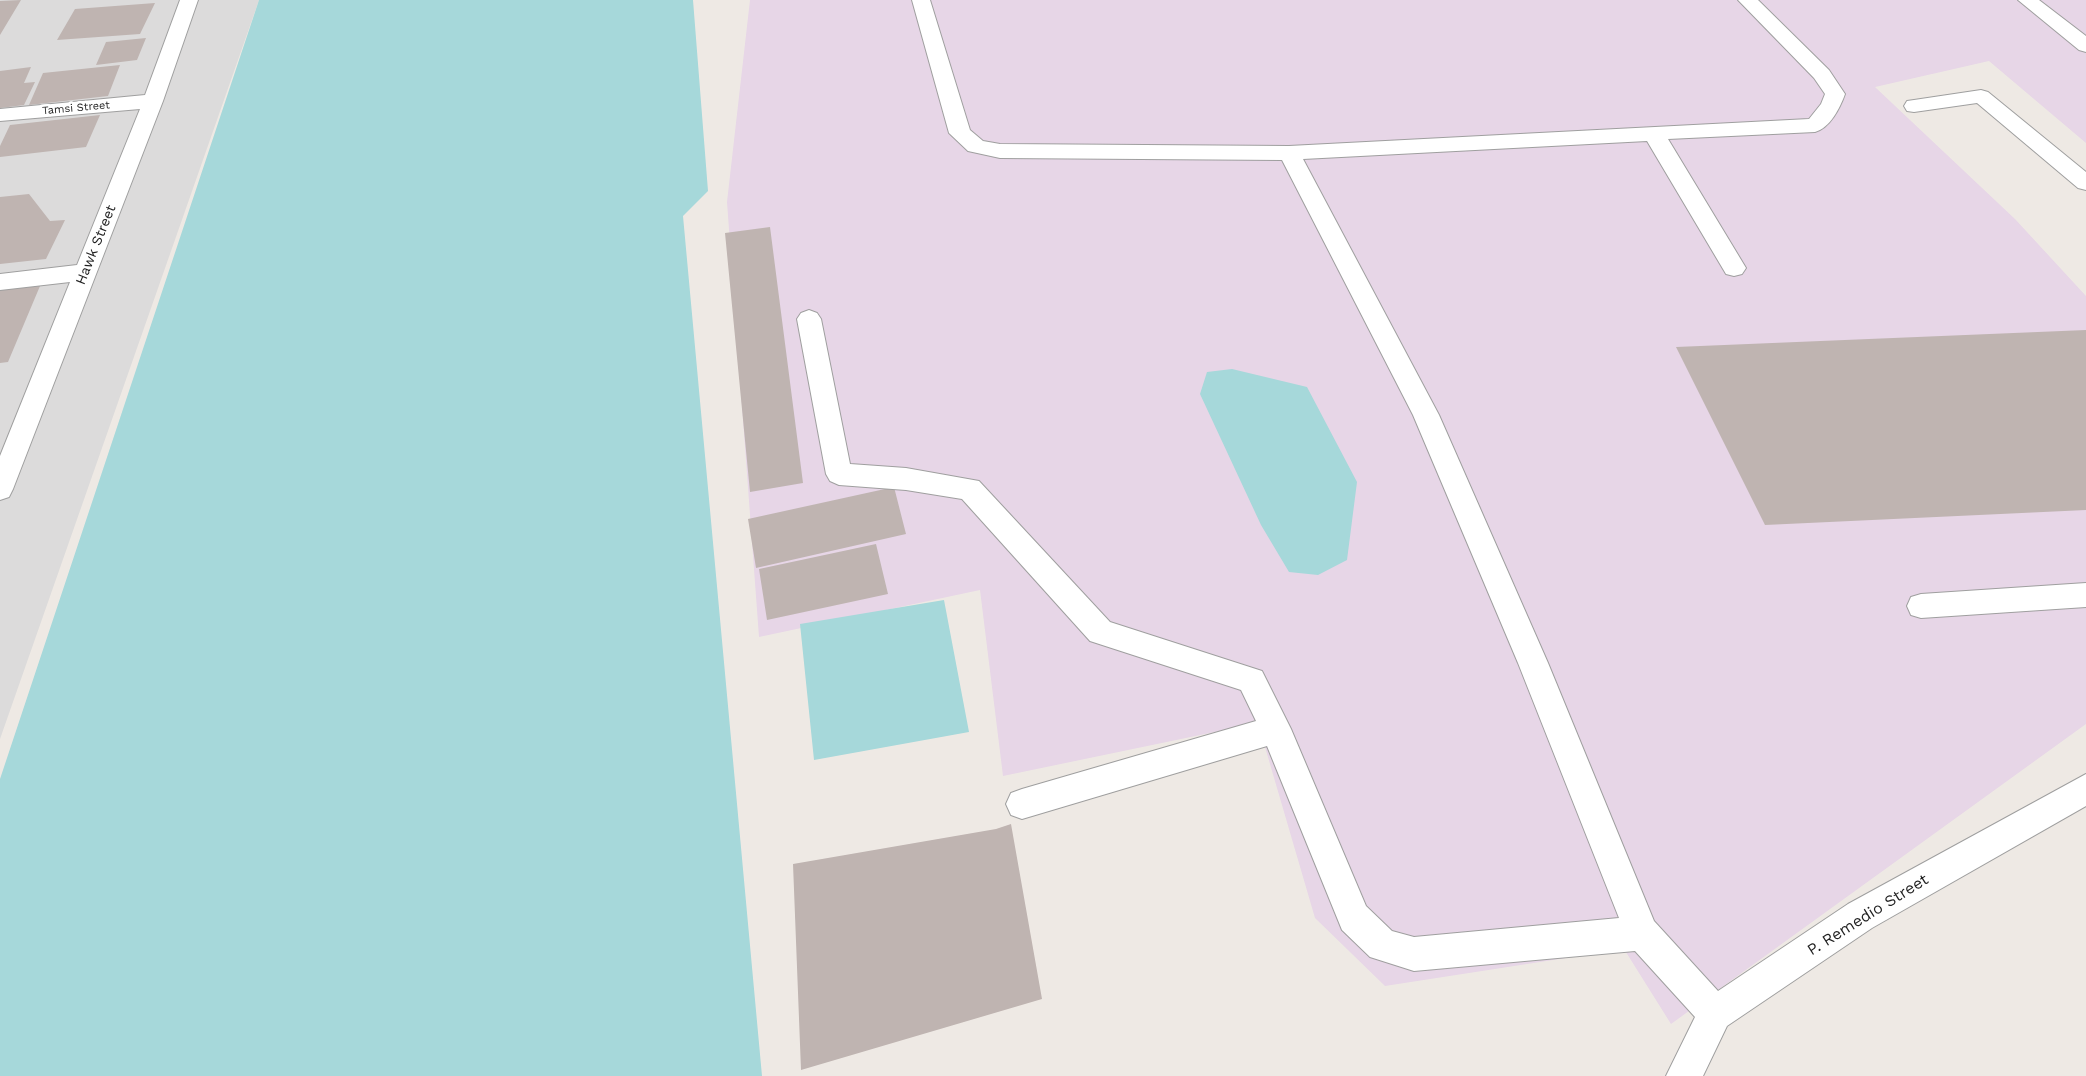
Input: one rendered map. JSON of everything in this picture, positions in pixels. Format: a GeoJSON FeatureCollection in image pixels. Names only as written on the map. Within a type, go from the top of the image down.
{"type":"FeatureCollection","features":[{"type":"Feature","properties":{"kind":"street","name":"Hawk Street"},"geometry":{"type":"LineString","coordinates":[[1,483],[153,101],[189,0]]}},
{"type":"Feature","properties":{"kind":"street"},"geometry":{"type":"LineString","coordinates":[[922,0],[960,133],[976,146],[1000,151],[1289,153],[1815,125],[1831,105],[1835,94],[1822,74],[1747,0]]}},
{"type":"Feature","properties":{"kind":"street"},"geometry":{"type":"LineString","coordinates":[[2027,0],[2086,46]]}},
{"type":"Feature","properties":{"kind":"street"},"geometry":{"type":"LineString","coordinates":[[1914,106],[1981,96],[2086,183]]}},
{"type":"Feature","properties":{"kind":"street","name":"Tamsi Street"},"geometry":{"type":"LineString","coordinates":[[0,114],[153,101]]}},
{"type":"Feature","properties":{"kind":"street"},"geometry":{"type":"LineString","coordinates":[[1654,134],[1734,268]]}},
{"type":"Feature","properties":{"kind":"street"},"geometry":{"type":"LineString","coordinates":[[1289,153],[1426,415],[1532,663],[1642,933],[1715,1014]]}},
{"type":"Feature","properties":{"kind":"street"},"geometry":{"type":"LineString","coordinates":[[0,282],[86,272]]}},
{"type":"Feature","properties":{"kind":"street"},"geometry":{"type":"LineString","coordinates":[[809,319],[839,474],[906,480],[970,489],[1100,632],[1251,680],[1276,729],[1354,918],[1382,945],[1414,954],[1642,933]]}},
{"type":"Feature","properties":{"kind":"street"},"geometry":{"type":"LineString","coordinates":[[1921,606],[2086,595]]}},
{"type":"Feature","properties":{"kind":"street"},"geometry":{"type":"LineString","coordinates":[[1022,804],[1276,729]]}},
{"type":"Feature","properties":{"kind":"street","name":"P. Remedio Street"},"geometry":{"type":"LineString","coordinates":[[1684,1076],[1715,1014],[1860,916],[2086,789]]}},
{"type":"Feature","properties":{"kind":"shaded area"},"geometry":{"type":"Polygon","coordinates":[[[0,0],[259,0],[0,739],[0,0]]]}},
{"type":"Feature","properties":{"kind":"shaded area"},"geometry":{"type":"Polygon","coordinates":[[[750,0],[2086,0],[2086,143],[1989,61],[1875,87],[2015,219],[2086,296],[2086,724],[1671,1024],[1624,949],[1385,986],[1315,918],[1258,723],[1003,776],[980,590],[759,637],[727,202],[750,0]]]}},
{"type":"Feature","properties":{"kind":"water"},"geometry":{"type":"Polygon","coordinates":[[[259,0],[693,0],[708,191],[683,216],[762,1076],[0,1076],[0,779],[259,0]]]}},
{"type":"Feature","properties":{"kind":"water"},"geometry":{"type":"Polygon","coordinates":[[[1232,369],[1307,387],[1357,482],[1347,560],[1318,575],[1289,572],[1261,525],[1200,394],[1207,372],[1232,369]]]}},
{"type":"Feature","properties":{"kind":"water"},"geometry":{"type":"Polygon","coordinates":[[[944,600],[969,732],[814,760],[800,624],[944,600]]]}},
{"type":"Feature","properties":{"kind":"building"},"geometry":{"type":"Polygon","coordinates":[[[21,0],[0,35],[0,1],[21,0]]]}},
{"type":"Feature","properties":{"kind":"building"},"geometry":{"type":"Polygon","coordinates":[[[155,3],[140,34],[57,40],[75,9],[155,3]]]}},
{"type":"Feature","properties":{"kind":"building"},"geometry":{"type":"Polygon","coordinates":[[[146,38],[137,60],[96,65],[106,42],[146,38]]]}},
{"type":"Feature","properties":{"kind":"building"},"geometry":{"type":"Polygon","coordinates":[[[120,65],[108,96],[29,105],[43,73],[120,65]]]}},
{"type":"Feature","properties":{"kind":"building"},"geometry":{"type":"Polygon","coordinates":[[[31,67],[24,83],[35,82],[24,105],[0,108],[0,71],[31,67]]]}},
{"type":"Feature","properties":{"kind":"building"},"geometry":{"type":"Polygon","coordinates":[[[100,115],[86,147],[0,157],[0,146],[10,125],[100,115]]]}},
{"type":"Feature","properties":{"kind":"building"},"geometry":{"type":"Polygon","coordinates":[[[29,194],[50,221],[65,220],[46,259],[0,264],[0,197],[29,194]]]}},
{"type":"Feature","properties":{"kind":"building"},"geometry":{"type":"Polygon","coordinates":[[[770,227],[803,483],[750,492],[725,233],[770,227]]]}},
{"type":"Feature","properties":{"kind":"building"},"geometry":{"type":"Polygon","coordinates":[[[40,286],[8,362],[0,363],[0,290],[40,286]]]}},
{"type":"Feature","properties":{"kind":"building"},"geometry":{"type":"Polygon","coordinates":[[[2086,330],[2086,510],[1765,525],[1676,347],[2086,330]]]}},
{"type":"Feature","properties":{"kind":"building"},"geometry":{"type":"Polygon","coordinates":[[[894,487],[906,534],[756,568],[748,519],[894,487]]]}},
{"type":"Feature","properties":{"kind":"building"},"geometry":{"type":"Polygon","coordinates":[[[876,544],[888,594],[767,620],[759,569],[876,544]]]}},
{"type":"Feature","properties":{"kind":"building"},"geometry":{"type":"Polygon","coordinates":[[[1011,824],[1042,999],[801,1070],[793,864],[996,829],[1011,824]]]}}]}
